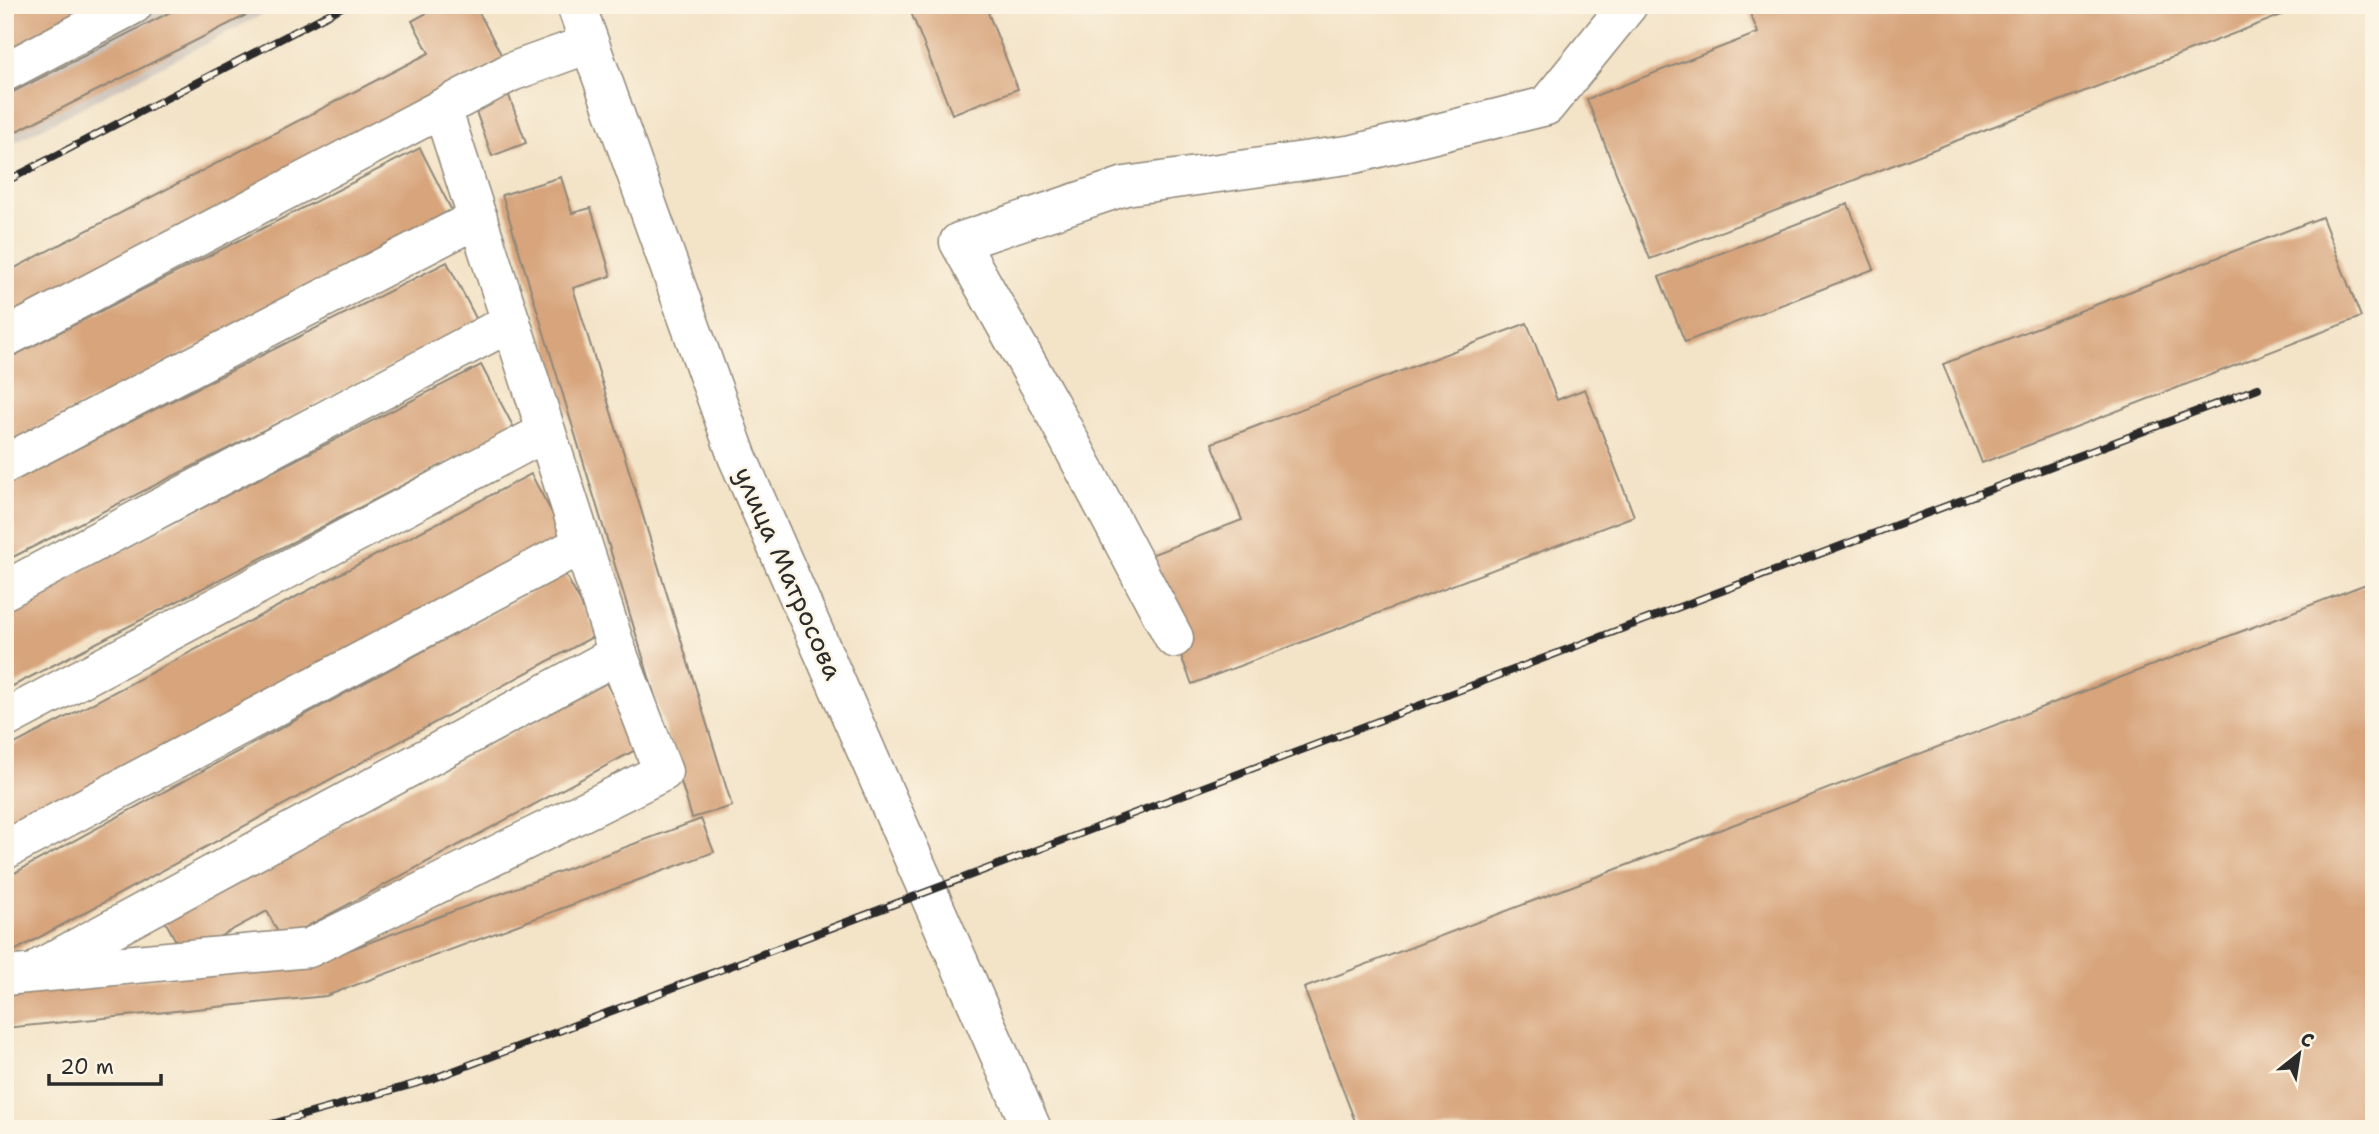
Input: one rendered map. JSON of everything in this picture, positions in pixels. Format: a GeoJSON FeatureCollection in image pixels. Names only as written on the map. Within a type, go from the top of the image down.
{"type":"FeatureCollection","features":[{"type":"Feature","properties":{"kind":"street"},"geometry":{"type":"LineString","coordinates":[[5,72],[133,5]]}},
{"type":"Feature","properties":{"kind":"street","name":"улица Матросова"},"geometry":{"type":"LineString","coordinates":[[576,5],[737,456],[1032,1129]]}},
{"type":"Feature","properties":{"kind":"street"},"geometry":{"type":"LineString","coordinates":[[1174,638],[1050,404],[959,242],[1125,186],[1354,154],[1546,106],[1628,5]]}},
{"type":"Feature","properties":{"kind":"street"},"geometry":{"type":"LineString","coordinates":[[5,338],[511,72],[589,44]]}},
{"type":"Feature","properties":{"kind":"street"},"geometry":{"type":"LineString","coordinates":[[17,975],[309,948],[663,772],[618,654],[442,108]]}},
{"type":"Feature","properties":{"kind":"street"},"geometry":{"type":"LineString","coordinates":[[5,464],[478,218]]}},
{"type":"Feature","properties":{"kind":"street"},"geometry":{"type":"LineString","coordinates":[[5,590],[510,321]]}},
{"type":"Feature","properties":{"kind":"street"},"geometry":{"type":"LineString","coordinates":[[5,719],[546,432]]}},
{"type":"Feature","properties":{"kind":"street"},"geometry":{"type":"LineString","coordinates":[[5,850],[582,544]]}},
{"type":"Feature","properties":{"kind":"street"},"geometry":{"type":"LineString","coordinates":[[17,975],[618,654]]}},
{"type":"Feature","properties":{"kind":"shaded area"},"geometry":{"type":"Polygon","coordinates":[[[5,5],[281,5],[5,147],[5,5]]]}},
{"type":"Feature","properties":{"kind":"building"},"geometry":{"type":"Polygon","coordinates":[[[5,5],[100,5],[5,54],[5,5]]]}},
{"type":"Feature","properties":{"kind":"building"},"geometry":{"type":"Polygon","coordinates":[[[184,5],[266,5],[5,137],[5,96],[184,5]]]}},
{"type":"Feature","properties":{"kind":"building"},"geometry":{"type":"Polygon","coordinates":[[[441,5],[475,5],[504,60],[5,320],[5,273],[429,53],[412,21],[441,5]]]}},
{"type":"Feature","properties":{"kind":"building"},"geometry":{"type":"Polygon","coordinates":[[[908,5],[985,5],[1018,89],[952,114],[908,5]]]}},
{"type":"Feature","properties":{"kind":"building"},"geometry":{"type":"Polygon","coordinates":[[[1747,5],[2278,5],[2282,15],[1650,259],[1587,99],[1758,33],[1747,5]]]}},
{"type":"Feature","properties":{"kind":"building"},"geometry":{"type":"Polygon","coordinates":[[[508,93],[526,143],[492,156],[474,106],[508,93]]]}},
{"type":"Feature","properties":{"kind":"building"},"geometry":{"type":"Polygon","coordinates":[[[420,148],[454,215],[5,445],[5,360],[420,148]]]}},
{"type":"Feature","properties":{"kind":"building"},"geometry":{"type":"Polygon","coordinates":[[[561,177],[572,213],[591,208],[611,276],[573,288],[732,806],[692,818],[502,195],[561,177]]]}},
{"type":"Feature","properties":{"kind":"building"},"geometry":{"type":"Polygon","coordinates":[[[1848,204],[1874,269],[1685,342],[1659,277],[1848,204]]]}},
{"type":"Feature","properties":{"kind":"building"},"geometry":{"type":"Polygon","coordinates":[[[2322,217],[2361,317],[1982,463],[1943,364],[2322,217]]]}},
{"type":"Feature","properties":{"kind":"building"},"geometry":{"type":"Polygon","coordinates":[[[447,262],[478,322],[5,561],[5,485],[447,262]]]}},
{"type":"Feature","properties":{"kind":"building"},"geometry":{"type":"Polygon","coordinates":[[[1527,323],[1557,400],[1585,389],[1634,516],[1192,684],[1143,558],[1242,520],[1212,443],[1527,323]]]}},
{"type":"Feature","properties":{"kind":"building"},"geometry":{"type":"Polygon","coordinates":[[[481,365],[514,428],[5,690],[5,609],[481,365]]]}},
{"type":"Feature","properties":{"kind":"building"},"geometry":{"type":"Polygon","coordinates":[[[531,474],[566,539],[5,832],[5,749],[531,474]]]}},
{"type":"Feature","properties":{"kind":"building"},"geometry":{"type":"Polygon","coordinates":[[[565,574],[598,634],[5,956],[5,878],[565,574]]]}},
{"type":"Feature","properties":{"kind":"building"},"geometry":{"type":"Polygon","coordinates":[[[2374,581],[2374,1129],[1358,1129],[1304,988],[2374,581]]]}},
{"type":"Feature","properties":{"kind":"building"},"geometry":{"type":"Polygon","coordinates":[[[606,683],[641,747],[282,940],[267,911],[184,956],[165,921],[606,683]]]}},
{"type":"Feature","properties":{"kind":"building"},"geometry":{"type":"Polygon","coordinates":[[[701,819],[714,852],[326,996],[5,1028],[5,993],[314,963],[701,819]]]}},
{"type":"Feature","properties":{"kind":"railway"},"geometry":{"type":"LineString","coordinates":[[5,182],[346,5]]}},
{"type":"Feature","properties":{"kind":"railway"},"geometry":{"type":"LineString","coordinates":[[254,1129],[432,1079],[2258,388]]}}]}
